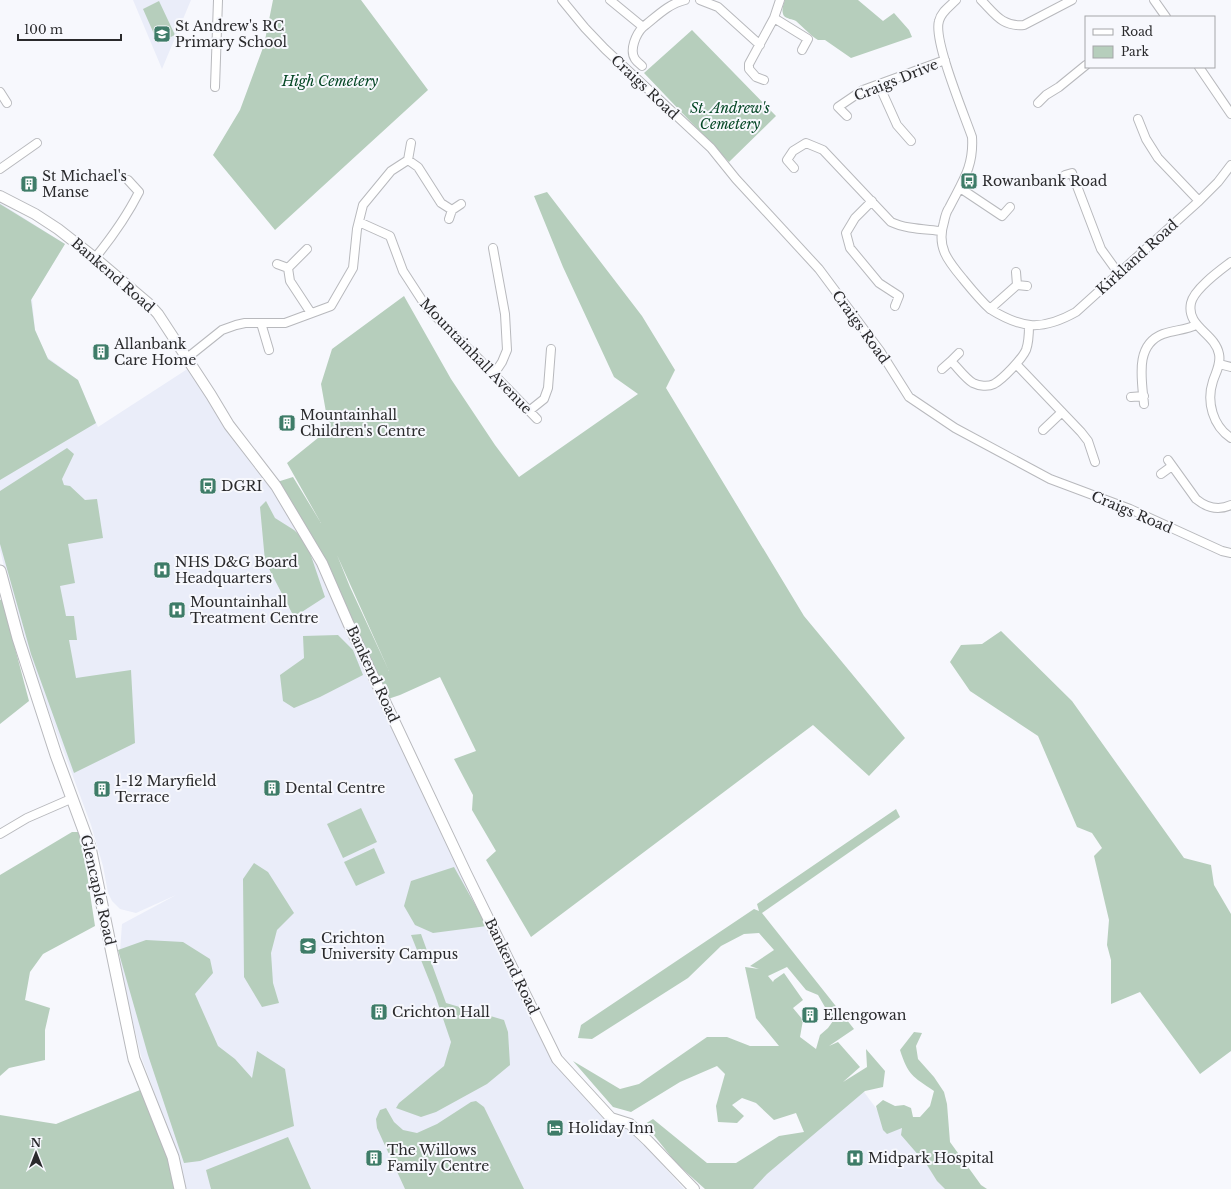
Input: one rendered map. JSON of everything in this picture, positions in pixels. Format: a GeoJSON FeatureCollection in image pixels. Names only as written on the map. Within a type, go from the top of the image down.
{"type":"FeatureCollection","features":[{"type":"Feature","properties":{"kind":"main road","name":"Glencaple Road"},"geometry":{"type":"LineString","coordinates":[[0,571],[18,638],[56,755],[90,847],[134,1059],[173,1157],[180,1189]]}},
{"type":"Feature","properties":{"kind":"street"},"geometry":{"type":"LineString","coordinates":[[215,87],[218,0]]}},
{"type":"Feature","properties":{"kind":"street","name":"Craigs Road"},"geometry":{"type":"LineString","coordinates":[[562,0],[605,49],[711,148],[736,179],[819,269],[880,351],[909,396],[954,428],[1050,479],[1130,509],[1222,551],[1231,553]]}},
{"type":"Feature","properties":{"kind":"street"},"geometry":{"type":"LineString","coordinates":[[610,0],[643,27]]}},
{"type":"Feature","properties":{"kind":"street"},"geometry":{"type":"LineString","coordinates":[[642,66],[636,61],[633,54],[638,33],[643,27],[662,12],[677,2],[684,0]]}},
{"type":"Feature","properties":{"kind":"street"},"geometry":{"type":"LineString","coordinates":[[700,0],[718,7],[760,45]]}},
{"type":"Feature","properties":{"kind":"street"},"geometry":{"type":"LineString","coordinates":[[764,80],[756,77],[749,69],[749,64],[774,18],[780,0]]}},
{"type":"Feature","properties":{"kind":"street"},"geometry":{"type":"LineString","coordinates":[[956,0],[942,13],[938,22],[937,32],[944,60],[972,137],[973,149],[971,162],[960,188],[948,209],[941,231],[942,245],[944,254],[950,264],[990,309],[1016,285],[1016,272]]}},
{"type":"Feature","properties":{"kind":"street"},"geometry":{"type":"LineString","coordinates":[[982,0],[1000,20],[1016,25],[1024,25],[1072,0]]}},
{"type":"Feature","properties":{"kind":"street"},"geometry":{"type":"LineString","coordinates":[[1154,0],[1165,16]]}},
{"type":"Feature","properties":{"kind":"street"},"geometry":{"type":"LineString","coordinates":[[774,18],[808,39],[802,50]]}},
{"type":"Feature","properties":{"kind":"street","name":"Craigs Drive"},"geometry":{"type":"LineString","coordinates":[[847,116],[838,107],[863,90],[944,60]]}},
{"type":"Feature","properties":{"kind":"street"},"geometry":{"type":"LineString","coordinates":[[1038,103],[1046,95],[1059,88],[1085,66]]}},
{"type":"Feature","properties":{"kind":"street"},"geometry":{"type":"LineString","coordinates":[[1200,68],[1231,114]]}},
{"type":"Feature","properties":{"kind":"street"},"geometry":{"type":"LineString","coordinates":[[879,85],[897,125],[899,134],[911,141]]}},
{"type":"Feature","properties":{"kind":"street"},"geometry":{"type":"LineString","coordinates":[[0,92],[7,103]]}},
{"type":"Feature","properties":{"kind":"street"},"geometry":{"type":"LineString","coordinates":[[1138,119],[1146,139],[1158,158],[1199,201]]}},
{"type":"Feature","properties":{"kind":"street"},"geometry":{"type":"LineString","coordinates":[[0,169],[37,143]]}},
{"type":"Feature","properties":{"kind":"street"},"geometry":{"type":"LineString","coordinates":[[187,358],[222,330],[236,325],[285,323],[331,306],[353,268],[359,222],[363,205],[391,171],[408,160],[411,143]]}},
{"type":"Feature","properties":{"kind":"street"},"geometry":{"type":"LineString","coordinates":[[794,168],[787,160],[793,151],[806,144],[823,150],[891,222],[900,226],[941,231]]}},
{"type":"Feature","properties":{"kind":"street"},"geometry":{"type":"LineString","coordinates":[[408,160],[418,167],[441,203],[452,210]]}},
{"type":"Feature","properties":{"kind":"street","name":"Kirkland Road"},"geometry":{"type":"LineString","coordinates":[[990,309],[1013,322],[1029,325],[1056,322],[1076,312],[1199,201],[1218,182],[1231,165]]}},
{"type":"Feature","properties":{"kind":"street"},"geometry":{"type":"LineString","coordinates":[[1081,170],[1069,174],[1101,249],[1119,274]]}},
{"type":"Feature","properties":{"kind":"street"},"geometry":{"type":"LineString","coordinates":[[95,258],[111,238],[140,192],[128,180]]}},
{"type":"Feature","properties":{"kind":"street"},"geometry":{"type":"LineString","coordinates":[[960,188],[1002,216],[1010,207]]}},
{"type":"Feature","properties":{"kind":"street","name":"Bankend Road"},"geometry":{"type":"LineString","coordinates":[[0,196],[35,214],[58,229],[148,302],[158,314],[229,425],[276,486],[322,563],[349,625],[466,873],[558,1059],[611,1118],[630,1124],[694,1189]]}},
{"type":"Feature","properties":{"kind":"street"},"geometry":{"type":"LineString","coordinates":[[872,201],[855,218],[846,233],[850,248],[879,283],[899,296],[895,306]]}},
{"type":"Feature","properties":{"kind":"street"},"geometry":{"type":"LineString","coordinates":[[449,219],[452,210],[461,204]]}},
{"type":"Feature","properties":{"kind":"street","name":"Mountainhall Avenue"},"geometry":{"type":"LineString","coordinates":[[359,222],[390,236],[403,270],[427,308],[537,419]]}},
{"type":"Feature","properties":{"kind":"street"},"geometry":{"type":"LineString","coordinates":[[493,248],[505,314],[506,350],[502,362],[494,374]]}},
{"type":"Feature","properties":{"kind":"street"},"geometry":{"type":"LineString","coordinates":[[288,268],[307,249]]}},
{"type":"Feature","properties":{"kind":"street"},"geometry":{"type":"LineString","coordinates":[[277,264],[288,268]]}},
{"type":"Feature","properties":{"kind":"street"},"geometry":{"type":"LineString","coordinates":[[1230,264],[1198,290],[1192,298],[1191,312],[1196,325],[1211,338],[1216,345],[1219,354],[1219,364],[1211,387],[1210,402],[1218,425],[1231,438]]}},
{"type":"Feature","properties":{"kind":"street"},"geometry":{"type":"LineString","coordinates":[[288,268],[290,281],[311,313]]}},
{"type":"Feature","properties":{"kind":"street"},"geometry":{"type":"LineString","coordinates":[[1016,285],[1027,286]]}},
{"type":"Feature","properties":{"kind":"street"},"geometry":{"type":"LineString","coordinates":[[261,323],[269,350]]}},
{"type":"Feature","properties":{"kind":"street"},"geometry":{"type":"LineString","coordinates":[[951,361],[974,383],[982,386],[989,386],[995,383],[1023,356],[1026,348],[1029,325]]}},
{"type":"Feature","properties":{"kind":"street"},"geometry":{"type":"LineString","coordinates":[[1131,397],[1144,400],[1142,363],[1144,353],[1149,344],[1164,334],[1196,325]]}},
{"type":"Feature","properties":{"kind":"street"},"geometry":{"type":"LineString","coordinates":[[529,411],[544,399],[548,388],[551,349]]}},
{"type":"Feature","properties":{"kind":"street"},"geometry":{"type":"LineString","coordinates":[[942,369],[959,353]]}},
{"type":"Feature","properties":{"kind":"street"},"geometry":{"type":"LineString","coordinates":[[1016,364],[1081,432],[1088,441],[1095,462]]}},
{"type":"Feature","properties":{"kind":"street"},"geometry":{"type":"LineString","coordinates":[[1219,364],[1231,367]]}},
{"type":"Feature","properties":{"kind":"street"},"geometry":{"type":"LineString","coordinates":[[1043,430],[1062,412]]}},
{"type":"Feature","properties":{"kind":"street"},"geometry":{"type":"LineString","coordinates":[[1161,474],[1170,463],[1196,499],[1200,502],[1214,508],[1224,508],[1231,505]]}},
{"type":"Feature","properties":{"kind":"street"},"geometry":{"type":"LineString","coordinates":[[0,834],[27,818],[73,798]]}},
{"type":"Feature","properties":{"kind":"shaded area","name":"St Andrew's RC Primary School"},"geometry":{"type":"Polygon","coordinates":[[[133,0],[191,0],[162,69],[133,0]]]}},
{"type":"Feature","properties":{"kind":"shaded area"},"geometry":{"type":"Polygon","coordinates":[[[0,203],[65,244],[32,298],[35,330],[47,357],[78,380],[98,427],[189,368],[261,470],[313,556],[326,587],[399,742],[548,1054],[599,1109],[639,1139],[684,1189],[184,1189],[181,1166],[141,1056],[119,965],[122,924],[176,895],[136,913],[120,909],[112,901],[108,893],[103,866],[91,825],[30,661],[0,550],[0,203]]]}},
{"type":"Feature","properties":{"kind":"shaded area","name":"Midpark Hospital"},"geometry":{"type":"Polygon","coordinates":[[[864,1092],[890,1127],[901,1120],[954,1189],[739,1189],[864,1092]]]}},
{"type":"Feature","properties":{"kind":"green space","name":"High Cemetery"},"geometry":{"type":"Polygon","coordinates":[[[273,0],[361,0],[428,90],[275,230],[213,155],[240,110],[264,45],[273,0]]]}},
{"type":"Feature","properties":{"kind":"green space"},"geometry":{"type":"Polygon","coordinates":[[[785,0],[858,0],[883,21],[894,13],[909,30],[912,37],[851,58],[825,40],[816,39],[796,21],[784,16],[782,10],[785,0]]]}},
{"type":"Feature","properties":{"kind":"green space"},"geometry":{"type":"Polygon","coordinates":[[[159,1],[175,35],[158,43],[143,9],[159,1]]]}},
{"type":"Feature","properties":{"kind":"green space","name":"St. Andrew's Cemetery"},"geometry":{"type":"Polygon","coordinates":[[[692,30],[776,116],[729,162],[644,73],[692,30]]]}},
{"type":"Feature","properties":{"kind":"green space"},"geometry":{"type":"Polygon","coordinates":[[[547,192],[642,316],[675,370],[666,388],[804,616],[905,738],[869,776],[813,725],[531,937],[486,860],[496,851],[472,810],[473,795],[454,759],[476,751],[440,677],[388,699],[320,550],[277,482],[293,477],[321,523],[287,463],[329,429],[321,384],[332,349],[404,296],[451,379],[495,445],[519,477],[638,394],[614,377],[563,267],[534,196],[547,192]],[[337,555],[350,587],[389,671],[337,555]]]}},
{"type":"Feature","properties":{"kind":"green space"},"geometry":{"type":"Polygon","coordinates":[[[0,204],[65,244],[31,300],[35,330],[48,359],[78,380],[96,423],[0,480],[0,204]]]}},
{"type":"Feature","properties":{"kind":"green space"},"geometry":{"type":"Polygon","coordinates":[[[67,448],[74,454],[62,479],[64,485],[70,486],[85,500],[97,499],[103,538],[68,544],[75,583],[60,586],[66,616],[74,616],[77,640],[69,640],[76,678],[131,670],[135,743],[74,773],[31,654],[0,544],[0,491],[67,448]]]}},
{"type":"Feature","properties":{"kind":"green space"},"geometry":{"type":"Polygon","coordinates":[[[266,501],[275,518],[294,530],[306,541],[325,597],[294,617],[265,561],[260,507],[266,501]]]}},
{"type":"Feature","properties":{"kind":"green space"},"geometry":{"type":"Polygon","coordinates":[[[2,599],[29,701],[0,724],[0,600],[2,599]]]}},
{"type":"Feature","properties":{"kind":"green space"},"geometry":{"type":"Polygon","coordinates":[[[1001,631],[1072,701],[1184,858],[1211,865],[1214,885],[1231,914],[1231,1051],[1200,1074],[1140,992],[1111,1004],[1111,960],[1107,945],[1109,920],[1094,856],[1102,848],[1092,833],[1077,827],[1038,736],[970,691],[950,662],[961,645],[982,644],[1001,631]]]}},
{"type":"Feature","properties":{"kind":"green space"},"geometry":{"type":"Polygon","coordinates":[[[338,635],[353,650],[363,675],[320,697],[294,708],[283,701],[280,675],[304,658],[303,636],[338,635]]]}},
{"type":"Feature","properties":{"kind":"green space"},"geometry":{"type":"Polygon","coordinates":[[[361,808],[377,842],[343,858],[327,824],[361,808]]]}},
{"type":"Feature","properties":{"kind":"green space"},"geometry":{"type":"Polygon","coordinates":[[[896,809],[900,817],[762,913],[854,1029],[829,1046],[838,1042],[860,1067],[843,1082],[867,1067],[866,1049],[885,1071],[883,1087],[865,1091],[767,1174],[753,1189],[705,1189],[676,1163],[645,1124],[653,1119],[707,1163],[736,1163],[779,1136],[804,1132],[796,1113],[774,1120],[756,1103],[742,1098],[732,1105],[744,1116],[737,1123],[718,1122],[716,1106],[725,1074],[717,1066],[680,1082],[631,1112],[613,1107],[573,1061],[620,1089],[639,1084],[707,1037],[727,1037],[750,1046],[779,1046],[756,1018],[745,967],[759,969],[750,966],[774,950],[759,933],[744,934],[721,946],[688,978],[592,1039],[578,1038],[581,1025],[754,909],[759,911],[757,904],[896,809]],[[787,967],[768,976],[773,982],[784,973],[803,1000],[793,1008],[803,1020],[800,1037],[816,1049],[820,1035],[833,1021],[818,995],[806,990],[787,967]]]}},
{"type":"Feature","properties":{"kind":"green space"},"geometry":{"type":"Polygon","coordinates":[[[72,832],[85,832],[90,847],[83,848],[95,926],[43,954],[30,972],[25,1000],[50,1008],[45,1030],[45,1060],[9,1068],[0,1076],[0,875],[72,832]]]}},
{"type":"Feature","properties":{"kind":"green space"},"geometry":{"type":"Polygon","coordinates":[[[374,848],[385,873],[356,886],[344,862],[374,848]]]}},
{"type":"Feature","properties":{"kind":"green space"},"geometry":{"type":"Polygon","coordinates":[[[254,863],[268,872],[294,913],[277,930],[271,953],[273,983],[279,1003],[262,1007],[244,977],[243,879],[254,863]]]}},
{"type":"Feature","properties":{"kind":"green space"},"geometry":{"type":"Polygon","coordinates":[[[454,867],[487,926],[433,933],[415,925],[404,906],[411,881],[454,867]]]}},
{"type":"Feature","properties":{"kind":"green space"},"geometry":{"type":"Polygon","coordinates":[[[421,934],[446,1003],[504,1020],[508,1032],[510,1065],[487,1084],[436,1112],[421,1117],[396,1108],[399,1103],[444,1066],[451,1042],[435,995],[411,935],[421,934]]]}},
{"type":"Feature","properties":{"kind":"green space"},"geometry":{"type":"Polygon","coordinates":[[[146,940],[183,942],[210,959],[213,973],[195,994],[218,1046],[235,1059],[252,1078],[257,1051],[285,1069],[294,1126],[200,1161],[184,1163],[148,1055],[118,950],[146,940]]]}},
{"type":"Feature","properties":{"kind":"green space"},"geometry":{"type":"Polygon","coordinates":[[[914,1032],[922,1033],[916,1046],[918,1059],[934,1077],[944,1092],[947,1104],[950,1142],[981,1185],[987,1189],[945,1189],[937,1181],[927,1165],[901,1135],[902,1128],[887,1134],[883,1130],[876,1106],[883,1100],[895,1106],[904,1105],[911,1108],[913,1117],[920,1117],[930,1106],[934,1091],[908,1070],[900,1050],[914,1032]]]}},
{"type":"Feature","properties":{"kind":"green space"},"geometry":{"type":"Polygon","coordinates":[[[145,1088],[180,1189],[0,1189],[0,1115],[56,1124],[145,1088]]]}},
{"type":"Feature","properties":{"kind":"green space"},"geometry":{"type":"Polygon","coordinates":[[[476,1101],[484,1107],[524,1189],[405,1189],[377,1128],[376,1119],[380,1110],[386,1108],[394,1122],[403,1130],[417,1133],[437,1124],[471,1102],[476,1101]]]}},
{"type":"Feature","properties":{"kind":"green space"},"geometry":{"type":"Polygon","coordinates":[[[288,1137],[311,1189],[211,1189],[206,1170],[288,1137]]]}},
{"type":"Feature","properties":{"kind":"place","name":"St Andrew's RC Primary School"},"geometry":{"type":"Point","coordinates":[162,34]}},
{"type":"Feature","properties":{"kind":"place","name":"Rowanbank Road"},"geometry":{"type":"Point","coordinates":[969,181]}},
{"type":"Feature","properties":{"kind":"place","name":"St Michael's Manse"},"geometry":{"type":"Point","coordinates":[29,184]}},
{"type":"Feature","properties":{"kind":"place","name":"Allanbank Care Home"},"geometry":{"type":"Point","coordinates":[101,352]}},
{"type":"Feature","properties":{"kind":"place","name":"Mountainhall Children's Centre"},"geometry":{"type":"Point","coordinates":[287,423]}},
{"type":"Feature","properties":{"kind":"place","name":"DGRI"},"geometry":{"type":"Point","coordinates":[208,486]}},
{"type":"Feature","properties":{"kind":"place","name":"NHS D&G Board Headquarters"},"geometry":{"type":"Point","coordinates":[162,570]}},
{"type":"Feature","properties":{"kind":"place","name":"Mountainhall Treatment Centre"},"geometry":{"type":"Point","coordinates":[177,610]}},
{"type":"Feature","properties":{"kind":"place","name":"Dental Centre"},"geometry":{"type":"Point","coordinates":[272,788]}},
{"type":"Feature","properties":{"kind":"place","name":"1-12 Maryfield Terrace"},"geometry":{"type":"Point","coordinates":[102,789]}},
{"type":"Feature","properties":{"kind":"place","name":"Crichton University Campus"},"geometry":{"type":"Point","coordinates":[308,946]}},
{"type":"Feature","properties":{"kind":"place","name":"Crichton Hall"},"geometry":{"type":"Point","coordinates":[379,1012]}},
{"type":"Feature","properties":{"kind":"place","name":"Ellengowan"},"geometry":{"type":"Point","coordinates":[810,1015]}},
{"type":"Feature","properties":{"kind":"place","name":"Holiday Inn"},"geometry":{"type":"Point","coordinates":[555,1128]}},
{"type":"Feature","properties":{"kind":"place","name":"The Willows Family Centre"},"geometry":{"type":"Point","coordinates":[374,1158]}},
{"type":"Feature","properties":{"kind":"place","name":"Midpark Hospital"},"geometry":{"type":"Point","coordinates":[855,1158]}}]}
